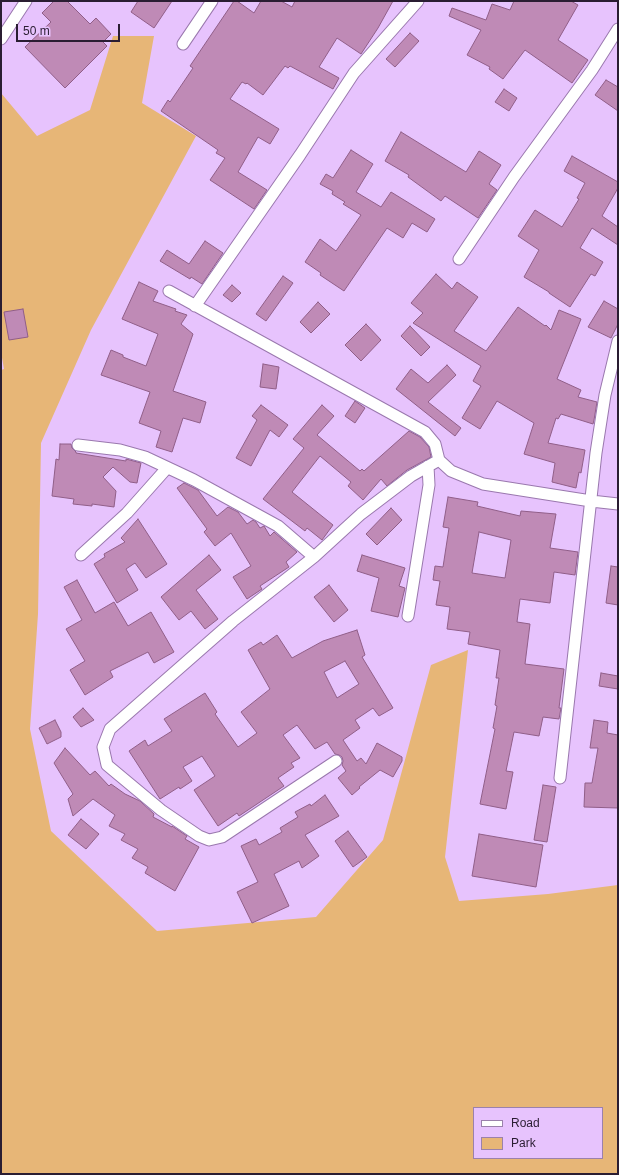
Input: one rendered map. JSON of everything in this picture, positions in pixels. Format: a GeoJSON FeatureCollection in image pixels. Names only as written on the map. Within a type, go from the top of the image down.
{"type":"FeatureCollection","features":[{"type":"Feature","properties":{"kind":"street"},"geometry":{"type":"LineString","coordinates":[[1,39],[26,1]]}},
{"type":"Feature","properties":{"kind":"street"},"geometry":{"type":"LineString","coordinates":[[184,44],[212,1]]}},
{"type":"Feature","properties":{"kind":"street"},"geometry":{"type":"LineString","coordinates":[[195,306],[300,155],[354,73],[418,1]]}},
{"type":"Feature","properties":{"kind":"street"},"geometry":{"type":"LineString","coordinates":[[459,259],[514,177],[592,70],[618,28]]}},
{"type":"Feature","properties":{"kind":"street"},"geometry":{"type":"LineString","coordinates":[[169,291],[425,432],[435,444],[439,460],[451,471],[483,484],[618,504]]}},
{"type":"Feature","properties":{"kind":"street"},"geometry":{"type":"LineString","coordinates":[[560,778],[596,454],[605,395],[618,341]]}},
{"type":"Feature","properties":{"kind":"street"},"geometry":{"type":"LineString","coordinates":[[78,445],[120,450],[145,457],[194,480],[278,526],[314,557]]}},
{"type":"Feature","properties":{"kind":"street"},"geometry":{"type":"LineString","coordinates":[[336,761],[222,837],[209,840],[199,836],[161,810],[108,765],[103,747],[110,729],[234,621],[314,557],[362,514],[411,476],[439,460]]}},
{"type":"Feature","properties":{"kind":"street"},"geometry":{"type":"LineString","coordinates":[[408,616],[429,485],[428,466]]}},
{"type":"Feature","properties":{"kind":"street"},"geometry":{"type":"LineString","coordinates":[[81,555],[127,513],[167,468]]}},
{"type":"Feature","properties":{"kind":"green space"},"geometry":{"type":"Polygon","coordinates":[[[113,36],[154,36],[142,103],[196,136],[91,330],[41,443],[38,614],[30,729],[51,831],[157,931],[316,917],[383,840],[431,665],[468,650],[445,857],[459,901],[548,894],[618,885],[618,1174],[1,1174],[1,370],[4,369],[1,352],[1,93],[37,136],[90,110],[113,36]]]}},
{"type":"Feature","properties":{"kind":"building"},"geometry":{"type":"Polygon","coordinates":[[[54,1],[67,1],[90,24],[96,18],[111,34],[103,42],[107,46],[65,88],[25,47],[51,22],[42,13],[54,1]]]}},
{"type":"Feature","properties":{"kind":"building"},"geometry":{"type":"Polygon","coordinates":[[[138,1],[172,1],[154,28],[131,12],[138,1]]]}},
{"type":"Feature","properties":{"kind":"building"},"geometry":{"type":"Polygon","coordinates":[[[234,1],[237,1],[254,13],[261,1],[281,1],[292,7],[295,1],[393,1],[361,54],[337,38],[319,67],[339,78],[333,89],[290,66],[288,68],[285,66],[263,95],[247,83],[242,82],[230,99],[279,129],[270,144],[258,137],[238,172],[267,190],[254,209],[210,180],[225,158],[216,153],[218,150],[161,111],[168,100],[170,102],[193,68],[190,66],[234,1]]]}},
{"type":"Feature","properties":{"kind":"building"},"geometry":{"type":"Polygon","coordinates":[[[514,1],[571,1],[578,5],[558,40],[588,60],[572,83],[525,50],[503,79],[489,69],[490,67],[467,55],[481,30],[449,16],[452,8],[486,20],[492,4],[510,10],[514,1]]]}},
{"type":"Feature","properties":{"kind":"building"},"geometry":{"type":"Polygon","coordinates":[[[410,33],[419,41],[395,67],[386,59],[410,33]]]}},
{"type":"Feature","properties":{"kind":"building"},"geometry":{"type":"Polygon","coordinates":[[[606,80],[618,87],[618,111],[595,95],[606,80]]]}},
{"type":"Feature","properties":{"kind":"building"},"geometry":{"type":"Polygon","coordinates":[[[504,89],[517,98],[509,111],[495,102],[504,89]]]}},
{"type":"Feature","properties":{"kind":"building"},"geometry":{"type":"Polygon","coordinates":[[[401,132],[466,172],[479,151],[501,165],[489,184],[497,190],[478,218],[445,196],[441,201],[408,177],[409,175],[385,161],[401,132]]]}},
{"type":"Feature","properties":{"kind":"building"},"geometry":{"type":"Polygon","coordinates":[[[351,150],[373,164],[356,192],[381,207],[391,192],[435,219],[427,232],[412,223],[403,238],[387,228],[344,291],[320,275],[321,273],[305,262],[320,239],[336,251],[361,215],[343,204],[345,202],[332,194],[333,191],[320,184],[326,174],[333,178],[351,150]]]}},
{"type":"Feature","properties":{"kind":"building"},"geometry":{"type":"Polygon","coordinates":[[[572,156],[618,182],[618,188],[602,216],[618,227],[618,245],[592,228],[580,248],[603,262],[595,276],[591,274],[570,307],[524,277],[539,250],[518,236],[535,210],[562,227],[579,199],[577,198],[585,183],[564,171],[572,156]]]}},
{"type":"Feature","properties":{"kind":"building"},"geometry":{"type":"Polygon","coordinates":[[[205,241],[223,253],[202,284],[191,277],[190,279],[160,261],[167,250],[189,264],[205,241]]]}},
{"type":"Feature","properties":{"kind":"building"},"geometry":{"type":"Polygon","coordinates":[[[436,274],[452,289],[457,282],[478,297],[454,331],[486,351],[518,307],[545,326],[546,325],[551,330],[559,310],[581,319],[557,379],[581,390],[578,397],[597,402],[593,424],[561,414],[558,419],[556,418],[548,443],[585,450],[581,473],[579,472],[576,488],[552,482],[555,463],[524,454],[534,423],[497,401],[480,429],[462,418],[481,386],[473,381],[481,366],[413,323],[423,313],[411,303],[436,274]]]}},
{"type":"Feature","properties":{"kind":"building"},"geometry":{"type":"Polygon","coordinates":[[[283,276],[293,283],[266,321],[256,314],[283,276]]]}},
{"type":"Feature","properties":{"kind":"building"},"geometry":{"type":"Polygon","coordinates":[[[139,282],[158,291],[153,301],[176,309],[175,311],[187,315],[181,324],[193,334],[173,391],[206,402],[200,423],[183,418],[172,452],[156,447],[161,431],[139,423],[150,392],[101,375],[111,350],[123,355],[123,357],[146,366],[158,334],[122,319],[139,282]]]}},
{"type":"Feature","properties":{"kind":"building"},"geometry":{"type":"Polygon","coordinates":[[[232,285],[241,293],[232,302],[223,295],[232,285]]]}},
{"type":"Feature","properties":{"kind":"building"},"geometry":{"type":"Polygon","coordinates":[[[604,301],[618,309],[618,324],[611,338],[588,327],[604,301]]]}},
{"type":"Feature","properties":{"kind":"building"},"geometry":{"type":"Polygon","coordinates":[[[318,302],[330,314],[311,333],[300,322],[318,302]]]}},
{"type":"Feature","properties":{"kind":"building"},"geometry":{"type":"Polygon","coordinates":[[[23,309],[28,337],[9,340],[4,312],[23,309]]]}},
{"type":"Feature","properties":{"kind":"building"},"geometry":{"type":"Polygon","coordinates":[[[366,324],[381,340],[361,361],[345,345],[366,324]]]}},
{"type":"Feature","properties":{"kind":"building"},"geometry":{"type":"Polygon","coordinates":[[[410,326],[430,347],[421,356],[401,336],[410,326]]]}},
{"type":"Feature","properties":{"kind":"building"},"geometry":{"type":"Polygon","coordinates":[[[263,364],[279,367],[276,389],[260,387],[263,364]]]}},
{"type":"Feature","properties":{"kind":"building"},"geometry":{"type":"Polygon","coordinates":[[[447,365],[456,375],[428,402],[461,428],[455,436],[396,389],[411,369],[428,383],[447,365]]]}},
{"type":"Feature","properties":{"kind":"building"},"geometry":{"type":"Polygon","coordinates":[[[355,401],[365,408],[355,423],[345,416],[355,401]]]}},
{"type":"Feature","properties":{"kind":"building"},"geometry":{"type":"Polygon","coordinates":[[[261,405],[288,425],[279,437],[270,430],[251,466],[236,458],[257,420],[252,416],[261,405]]]}},
{"type":"Feature","properties":{"kind":"building"},"geometry":{"type":"Polygon","coordinates":[[[322,405],[334,416],[317,435],[360,471],[362,469],[364,471],[409,431],[420,437],[429,447],[431,457],[407,470],[387,486],[381,479],[363,500],[348,486],[351,482],[320,456],[292,492],[333,525],[322,540],[307,528],[305,531],[263,499],[304,448],[293,439],[322,405]]]}},
{"type":"Feature","properties":{"kind":"building"},"geometry":{"type":"Polygon","coordinates":[[[60,444],[71,444],[76,453],[126,461],[126,459],[141,463],[137,483],[130,482],[113,467],[103,477],[116,491],[114,507],[92,504],[92,506],[73,504],[74,499],[52,496],[56,459],[59,460],[60,444]]]}},
{"type":"Feature","properties":{"kind":"building"},"geometry":{"type":"Polygon","coordinates":[[[184,483],[198,490],[217,516],[228,507],[238,512],[247,524],[253,520],[260,528],[264,526],[270,536],[274,532],[297,552],[286,562],[289,567],[260,586],[262,589],[247,599],[233,577],[251,566],[231,533],[215,546],[204,532],[207,529],[177,488],[184,483]]]}},
{"type":"Feature","properties":{"kind":"building"},"geometry":{"type":"Polygon","coordinates":[[[448,497],[478,502],[477,506],[520,516],[521,511],[556,514],[550,548],[578,552],[575,575],[554,572],[550,603],[520,599],[517,622],[530,624],[525,664],[564,669],[559,719],[543,717],[539,736],[514,732],[506,771],[513,772],[506,809],[480,804],[495,729],[493,728],[497,706],[495,705],[499,678],[496,678],[500,650],[468,644],[470,632],[447,629],[450,607],[436,605],[440,581],[433,580],[435,566],[443,567],[449,528],[443,527],[448,497]],[[479,532],[472,573],[505,578],[511,540],[479,532]]]}},
{"type":"Feature","properties":{"kind":"building"},"geometry":{"type":"Polygon","coordinates":[[[391,508],[402,520],[377,545],[366,534],[391,508]]]}},
{"type":"Feature","properties":{"kind":"building"},"geometry":{"type":"Polygon","coordinates":[[[138,519],[167,564],[146,578],[135,563],[126,569],[138,590],[117,603],[94,564],[105,557],[104,554],[125,542],[121,538],[138,519]]]}},
{"type":"Feature","properties":{"kind":"building"},"geometry":{"type":"Polygon","coordinates":[[[209,555],[221,570],[196,590],[218,619],[205,629],[191,611],[179,620],[161,597],[209,555]]]}},
{"type":"Feature","properties":{"kind":"building"},"geometry":{"type":"Polygon","coordinates":[[[362,555],[405,568],[399,586],[405,588],[398,617],[371,611],[379,578],[357,571],[362,555]]]}},
{"type":"Feature","properties":{"kind":"building"},"geometry":{"type":"Polygon","coordinates":[[[611,566],[618,567],[618,605],[606,603],[611,566]]]}},
{"type":"Feature","properties":{"kind":"building"},"geometry":{"type":"Polygon","coordinates":[[[77,580],[95,613],[114,602],[128,626],[151,612],[174,652],[154,663],[148,652],[110,671],[113,677],[85,695],[70,670],[85,661],[66,629],[82,620],[64,587],[77,580]]]}},
{"type":"Feature","properties":{"kind":"building"},"geometry":{"type":"Polygon","coordinates":[[[329,585],[348,610],[334,622],[314,597],[329,585]]]}},
{"type":"Feature","properties":{"kind":"building"},"geometry":{"type":"Polygon","coordinates":[[[357,630],[365,655],[362,657],[393,708],[379,716],[373,708],[355,720],[360,728],[343,740],[357,761],[361,758],[366,764],[377,743],[402,757],[402,761],[393,777],[380,770],[359,787],[360,788],[352,795],[338,778],[346,771],[342,765],[342,757],[335,754],[327,742],[315,749],[297,725],[283,735],[300,758],[291,763],[294,767],[278,778],[284,786],[239,816],[237,813],[218,826],[194,790],[215,776],[202,756],[183,767],[192,781],[160,799],[129,751],[145,740],[148,746],[172,731],[164,719],[205,693],[217,712],[215,714],[238,747],[257,733],[241,712],[270,689],[248,650],[261,642],[263,645],[277,635],[292,658],[323,641],[357,630]],[[345,661],[324,672],[337,698],[359,684],[345,661]]]}},
{"type":"Feature","properties":{"kind":"building"},"geometry":{"type":"Polygon","coordinates":[[[601,673],[618,676],[618,689],[599,686],[601,673]]]}},
{"type":"Feature","properties":{"kind":"building"},"geometry":{"type":"Polygon","coordinates":[[[83,708],[94,720],[81,727],[73,717],[83,708]]]}},
{"type":"Feature","properties":{"kind":"building"},"geometry":{"type":"Polygon","coordinates":[[[55,720],[61,732],[61,737],[47,744],[39,728],[55,720]]]}},
{"type":"Feature","properties":{"kind":"building"},"geometry":{"type":"Polygon","coordinates":[[[594,720],[608,722],[607,733],[618,735],[618,808],[584,807],[585,783],[592,783],[598,748],[590,748],[594,720]]]}},
{"type":"Feature","properties":{"kind":"building"},"geometry":{"type":"Polygon","coordinates":[[[65,748],[90,775],[95,771],[109,786],[111,784],[125,794],[140,801],[154,814],[153,817],[172,826],[187,836],[185,839],[199,847],[175,891],[145,873],[148,867],[132,858],[138,849],[121,840],[125,834],[109,826],[115,815],[93,799],[73,816],[68,799],[73,794],[54,763],[65,748]]]}},
{"type":"Feature","properties":{"kind":"building"},"geometry":{"type":"Polygon","coordinates":[[[543,785],[556,787],[547,842],[534,840],[543,785]]]}},
{"type":"Feature","properties":{"kind":"building"},"geometry":{"type":"Polygon","coordinates":[[[325,795],[339,816],[305,835],[319,856],[302,868],[299,861],[274,874],[289,906],[252,923],[237,892],[258,882],[241,846],[256,839],[259,845],[282,832],[280,828],[298,817],[295,812],[310,804],[311,806],[325,795]]]}},
{"type":"Feature","properties":{"kind":"building"},"geometry":{"type":"Polygon","coordinates":[[[81,819],[99,834],[86,849],[68,835],[81,819]]]}},
{"type":"Feature","properties":{"kind":"building"},"geometry":{"type":"Polygon","coordinates":[[[348,831],[367,857],[353,867],[335,841],[348,831]]]}},
{"type":"Feature","properties":{"kind":"building"},"geometry":{"type":"Polygon","coordinates":[[[479,834],[543,845],[536,887],[472,876],[479,834]]]}}]}
